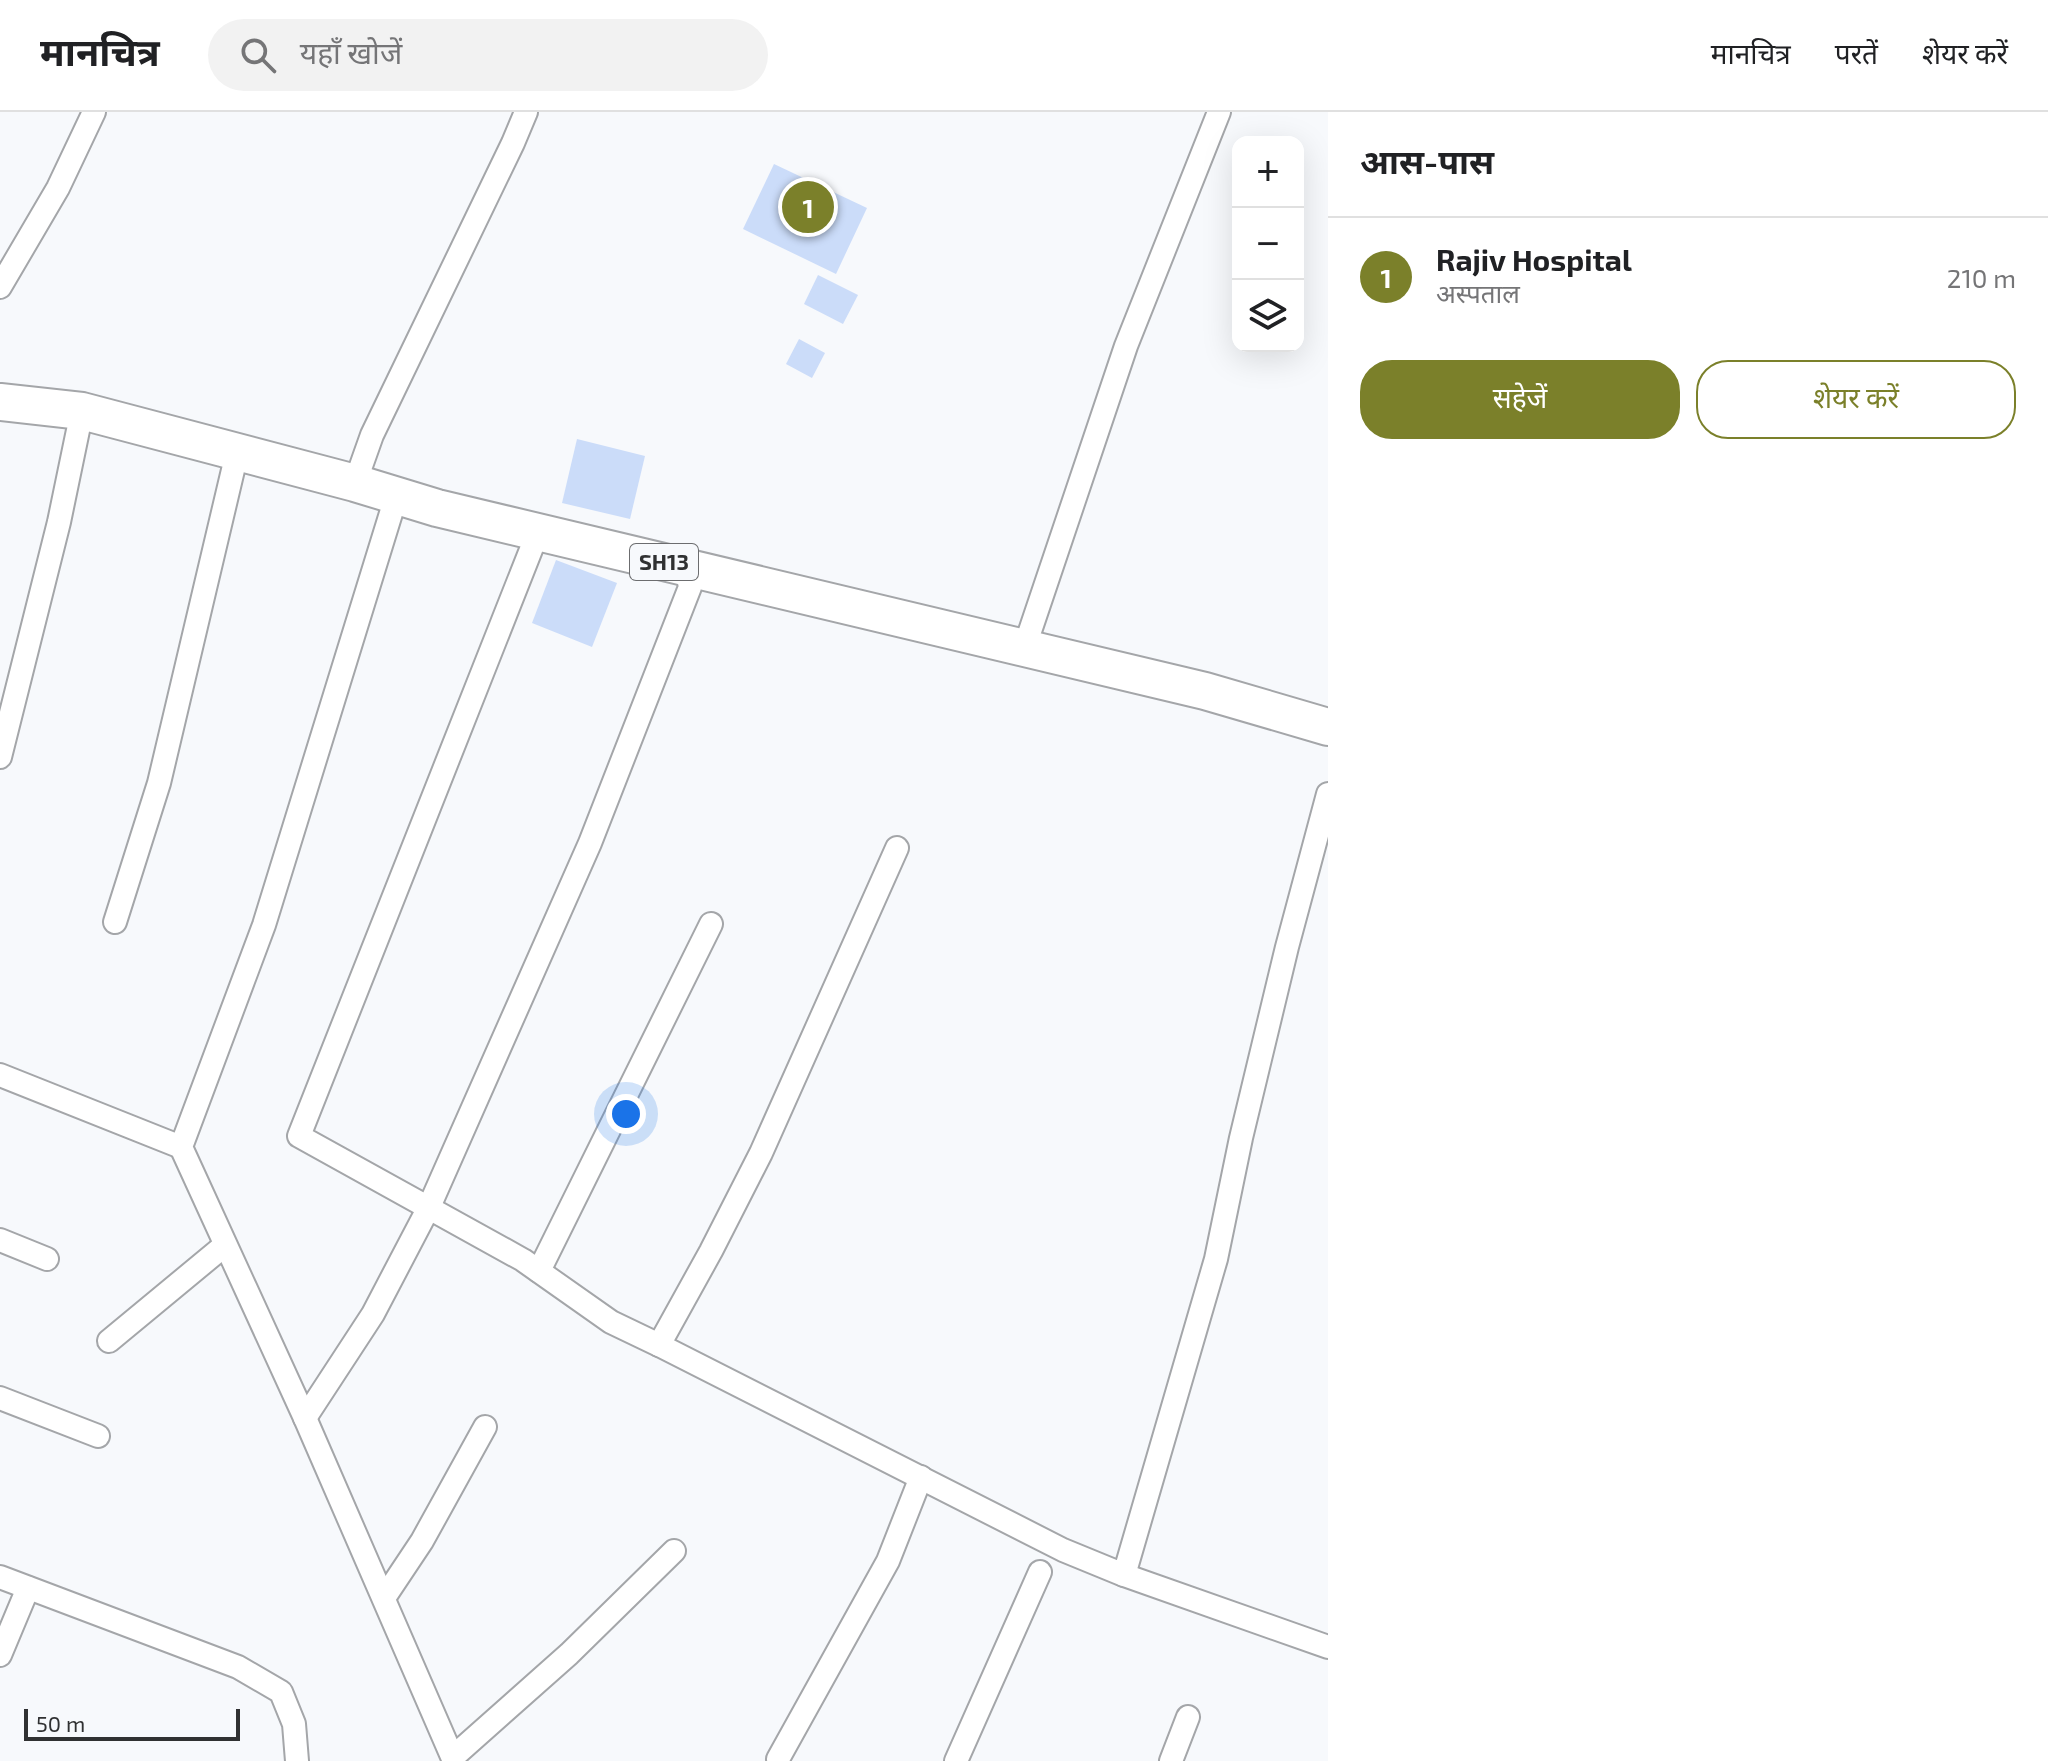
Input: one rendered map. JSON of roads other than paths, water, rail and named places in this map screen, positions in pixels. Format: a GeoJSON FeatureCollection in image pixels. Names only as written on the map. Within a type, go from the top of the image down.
{"type":"FeatureCollection","features":[{"type":"Feature","properties":{"kind":"main road","name":"SH13"},"geometry":{"type":"LineString","coordinates":[[0,402],[82,411],[355,483],[396,497],[1205,691],[1328,727]]}},
{"type":"Feature","properties":{"kind":"street"},"geometry":{"type":"LineString","coordinates":[[0,287],[58,188],[94,112]]}},
{"type":"Feature","properties":{"kind":"street"},"geometry":{"type":"LineString","coordinates":[[355,483],[372,435],[526,112]]}},
{"type":"Feature","properties":{"kind":"street"},"geometry":{"type":"LineString","coordinates":[[1024,649],[1126,346],[1219,112]]}},
{"type":"Feature","properties":{"kind":"street"},"geometry":{"type":"LineString","coordinates":[[0,757],[59,522],[82,411]]}},
{"type":"Feature","properties":{"kind":"street"},"geometry":{"type":"LineString","coordinates":[[115,922],[159,783],[237,453]]}},
{"type":"Feature","properties":{"kind":"street"},"geometry":{"type":"LineString","coordinates":[[181,1147],[264,925],[396,497]]}},
{"type":"Feature","properties":{"kind":"street"},"geometry":{"type":"LineString","coordinates":[[538,532],[299,1136],[523,1260],[611,1322],[1063,1550],[1124,1575],[1328,1647]]}},
{"type":"Feature","properties":{"kind":"street"},"geometry":{"type":"LineString","coordinates":[[305,1418],[373,1314],[429,1207],[590,843],[690,587],[686,567]]}},
{"type":"Feature","properties":{"kind":"street"},"geometry":{"type":"LineString","coordinates":[[1124,1575],[1216,1259],[1287,947],[1328,794]]}},
{"type":"Feature","properties":{"kind":"street"},"geometry":{"type":"LineString","coordinates":[[659,1345],[761,1153],[897,848]]}},
{"type":"Feature","properties":{"kind":"street"},"geometry":{"type":"LineString","coordinates":[[539,1271],[711,924]]}},
{"type":"Feature","properties":{"kind":"street"},"geometry":{"type":"LineString","coordinates":[[0,1075],[181,1147],[305,1418],[454,1759],[569,1654],[674,1551]]}},
{"type":"Feature","properties":{"kind":"street"},"geometry":{"type":"LineString","coordinates":[[0,1240],[47,1259]]}},
{"type":"Feature","properties":{"kind":"street"},"geometry":{"type":"LineString","coordinates":[[109,1341],[225,1245]]}},
{"type":"Feature","properties":{"kind":"street"},"geometry":{"type":"LineString","coordinates":[[0,1398],[98,1436]]}},
{"type":"Feature","properties":{"kind":"street"},"geometry":{"type":"LineString","coordinates":[[384,1598],[422,1541],[485,1427]]}},
{"type":"Feature","properties":{"kind":"street"},"geometry":{"type":"LineString","coordinates":[[778,1759],[888,1561],[921,1477]]}},
{"type":"Feature","properties":{"kind":"street"},"geometry":{"type":"LineString","coordinates":[[956,1761],[1040,1572]]}},
{"type":"Feature","properties":{"kind":"street"},"geometry":{"type":"LineString","coordinates":[[0,1577],[238,1667],[281,1692],[294,1724],[297,1761]]}},
{"type":"Feature","properties":{"kind":"street"},"geometry":{"type":"LineString","coordinates":[[0,1655],[28,1588]]}},
{"type":"Feature","properties":{"kind":"street"},"geometry":{"type":"LineString","coordinates":[[1171,1761],[1188,1717]]}},
{"type":"Feature","properties":{"kind":"place","name":"Rajiv Hospital"},"geometry":{"type":"Point","coordinates":[808,207]}}]}
